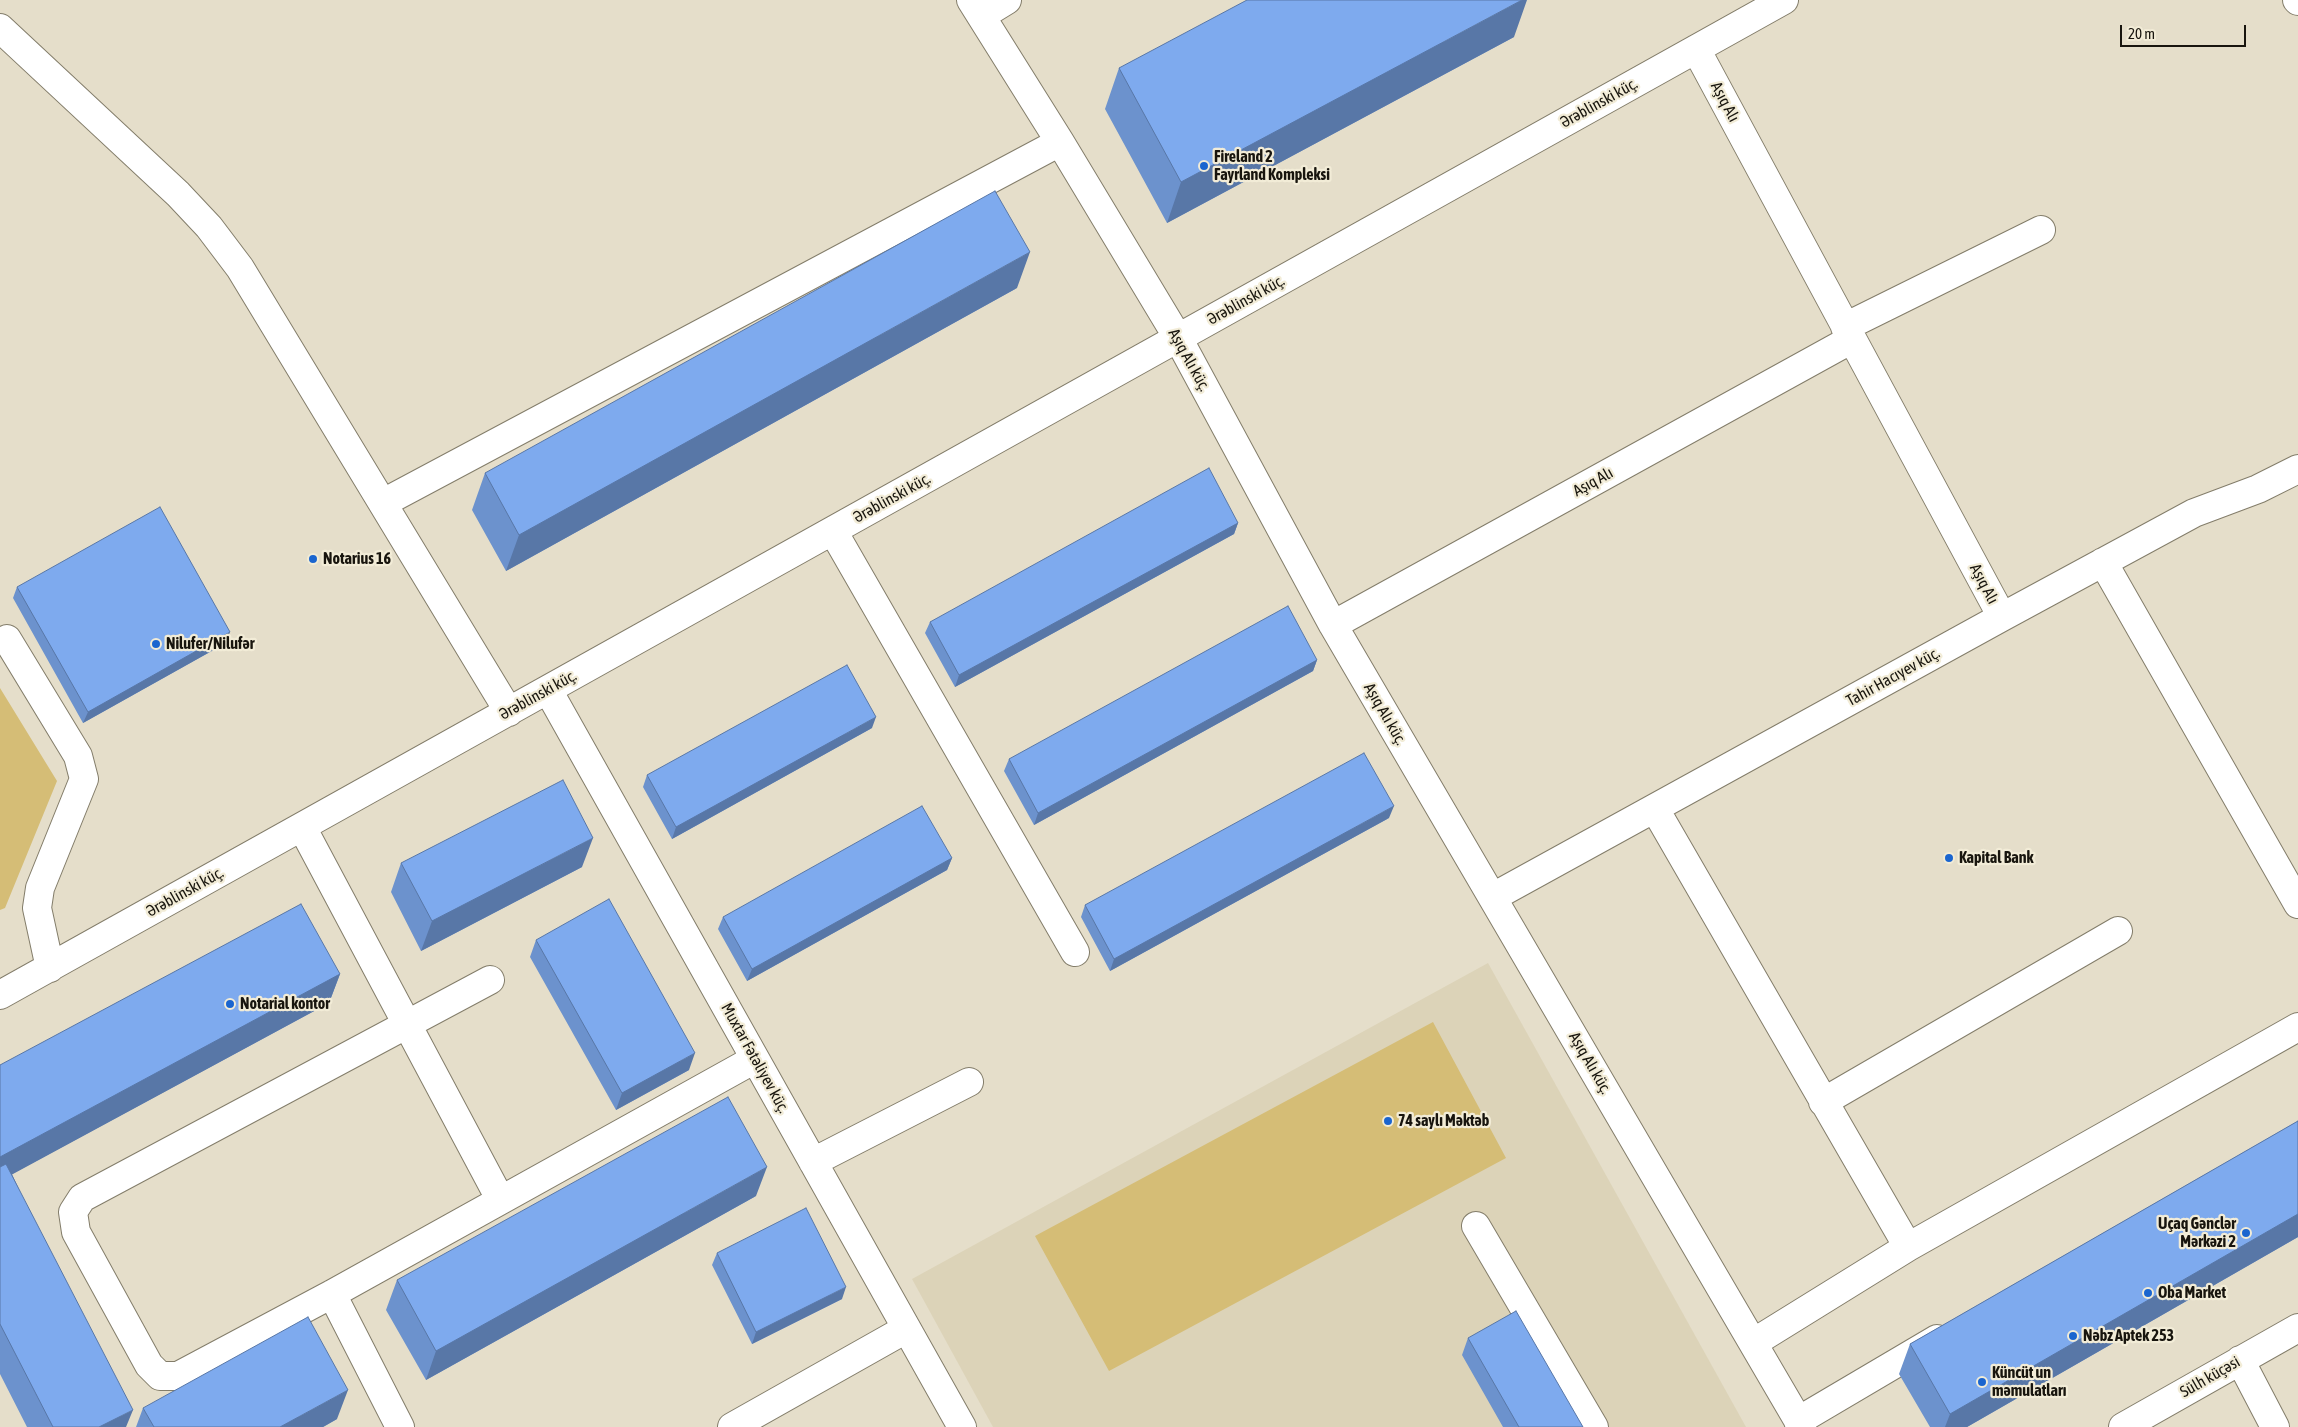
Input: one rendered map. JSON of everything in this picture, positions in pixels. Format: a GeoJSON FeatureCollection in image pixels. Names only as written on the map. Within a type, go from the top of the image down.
{"type":"FeatureCollection","features":[{"type":"Feature","properties":{"kind":"street"},"geometry":{"type":"LineString","coordinates":[[976,8],[1007,0]]}},
{"type":"Feature","properties":{"kind":"street","name":"Ərəblinski küç."},"geometry":{"type":"LineString","coordinates":[[0,996],[1784,0]]}},
{"type":"Feature","properties":{"kind":"street","name":"Aşıq Alı küç."},"geometry":{"type":"LineString","coordinates":[[976,8],[1060,142],[1178,338],[1333,625],[1800,1424]]}},
{"type":"Feature","properties":{"kind":"street"},"geometry":{"type":"LineString","coordinates":[[0,28],[178,194],[209,227],[240,268],[509,712]]}},
{"type":"Feature","properties":{"kind":"street","name":"Aşıq Alı"},"geometry":{"type":"LineString","coordinates":[[1696,49],[2002,616]]}},
{"type":"Feature","properties":{"kind":"street"},"geometry":{"type":"LineString","coordinates":[[383,503],[1060,142]]}},
{"type":"Feature","properties":{"kind":"street"},"geometry":{"type":"LineString","coordinates":[[1849,333],[2042,230]]}},
{"type":"Feature","properties":{"kind":"street","name":"Aşıq Alı"},"geometry":{"type":"LineString","coordinates":[[1333,625],[1849,333]]}},
{"type":"Feature","properties":{"kind":"street","name":"Tahir Hacıyev küç."},"geometry":{"type":"LineString","coordinates":[[1493,897],[2002,616],[2194,513],[2258,488],[2298,469]]}},
{"type":"Feature","properties":{"kind":"street"},"geometry":{"type":"LineString","coordinates":[[833,531],[1075,952]]}},
{"type":"Feature","properties":{"kind":"street"},"geometry":{"type":"LineString","coordinates":[[2103,562],[2298,904]]}},
{"type":"Feature","properties":{"kind":"street"},"geometry":{"type":"LineString","coordinates":[[7,639],[78,756],[84,779],[40,888],[37,908],[50,968]]}},
{"type":"Feature","properties":{"kind":"street","name":"Muxtar Fətəliyev küç."},"geometry":{"type":"LineString","coordinates":[[548,690],[962,1427]]}},
{"type":"Feature","properties":{"kind":"street"},"geometry":{"type":"LineString","coordinates":[[1655,809],[1908,1247]]}},
{"type":"Feature","properties":{"kind":"street"},"geometry":{"type":"LineString","coordinates":[[302,827],[500,1199]]}},
{"type":"Feature","properties":{"kind":"street"},"geometry":{"type":"LineString","coordinates":[[1823,1102],[2118,931]]}},
{"type":"Feature","properties":{"kind":"street"},"geometry":{"type":"LineString","coordinates":[[490,980],[82,1198],[72,1212],[76,1232],[149,1365],[160,1376],[178,1376],[332,1294],[755,1059]]}},
{"type":"Feature","properties":{"kind":"street"},"geometry":{"type":"LineString","coordinates":[[1753,1343],[1908,1247],[2298,1027]]}},
{"type":"Feature","properties":{"kind":"street"},"geometry":{"type":"LineString","coordinates":[[813,1162],[969,1082]]}},
{"type":"Feature","properties":{"kind":"street"},"geometry":{"type":"LineString","coordinates":[[1476,1226],[1594,1427]]}},
{"type":"Feature","properties":{"kind":"street"},"geometry":{"type":"LineString","coordinates":[[332,1294],[400,1427]]}},
{"type":"Feature","properties":{"kind":"street"},"geometry":{"type":"LineString","coordinates":[[1800,1424],[1962,1324]]}},
{"type":"Feature","properties":{"kind":"street","name":"Sülh küçəsi"},"geometry":{"type":"LineString","coordinates":[[2123,1427],[2298,1328]]}},
{"type":"Feature","properties":{"kind":"street"},"geometry":{"type":"LineString","coordinates":[[740,1425],[906,1329]]}},
{"type":"Feature","properties":{"kind":"street"},"geometry":{"type":"LineString","coordinates":[[2240,1360],[2275,1427]]}},
{"type":"Feature","properties":{"kind":"shaded area"},"geometry":{"type":"Polygon","coordinates":[[[0,688],[57,781],[5,908],[0,910],[0,688]]]}},
{"type":"Feature","properties":{"kind":"shaded area","name":"74 saylı Məktəb"},"geometry":{"type":"Polygon","coordinates":[[[1488,963],[1746,1427],[993,1427],[912,1279],[1488,963]]]}},
{"type":"Feature","properties":{"kind":"shaded area"},"geometry":{"type":"Polygon","coordinates":[[[1433,1022],[1506,1158],[1109,1371],[1035,1236],[1433,1022]]]}},
{"type":"Feature","properties":{"kind":"building","name":"Fireland 2 Fayrland Kompleksi"},"geometry":{"type":"Polygon","coordinates":[[[1247,0],[1522,0],[1181,182],[1119,68],[1247,0]]]}},
{"type":"Feature","properties":{"kind":"building"},"geometry":{"type":"Polygon","coordinates":[[[995,191],[1030,252],[519,535],[485,473],[995,191]]]}},
{"type":"Feature","properties":{"kind":"building"},"geometry":{"type":"Polygon","coordinates":[[[1209,468],[1238,523],[959,675],[930,622],[1209,468]]]}},
{"type":"Feature","properties":{"kind":"building"},"geometry":{"type":"Polygon","coordinates":[[[160,507],[230,632],[88,712],[17,587],[160,507]]]}},
{"type":"Feature","properties":{"kind":"building"},"geometry":{"type":"Polygon","coordinates":[[[1288,606],[1317,660],[1038,813],[1009,759],[1288,606]]]}},
{"type":"Feature","properties":{"kind":"building"},"geometry":{"type":"Polygon","coordinates":[[[847,665],[876,717],[676,827],[647,775],[847,665]]]}},
{"type":"Feature","properties":{"kind":"building"},"geometry":{"type":"Polygon","coordinates":[[[1364,753],[1394,806],[1114,959],[1085,905],[1364,753]]]}},
{"type":"Feature","properties":{"kind":"building"},"geometry":{"type":"Polygon","coordinates":[[[563,780],[593,838],[432,921],[401,863],[563,780]]]}},
{"type":"Feature","properties":{"kind":"building"},"geometry":{"type":"Polygon","coordinates":[[[922,806],[952,858],[752,969],[723,917],[922,806]]]}},
{"type":"Feature","properties":{"kind":"building"},"geometry":{"type":"Polygon","coordinates":[[[609,899],[695,1053],[622,1093],[536,940],[609,899]]]}},
{"type":"Feature","properties":{"kind":"building"},"geometry":{"type":"Polygon","coordinates":[[[301,904],[340,974],[0,1157],[0,1065],[301,904]]]}},
{"type":"Feature","properties":{"kind":"building"},"geometry":{"type":"Polygon","coordinates":[[[728,1097],[767,1167],[436,1351],[397,1280],[728,1097]]]}},
{"type":"Feature","properties":{"kind":"building"},"geometry":{"type":"Polygon","coordinates":[[[2298,1121],[2298,1214],[1950,1414],[1910,1344],[2298,1121]]]}},
{"type":"Feature","properties":{"kind":"building"},"geometry":{"type":"Polygon","coordinates":[[[6,1164],[133,1410],[99,1427],[53,1427],[0,1324],[0,1167],[6,1164]]]}},
{"type":"Feature","properties":{"kind":"building"},"geometry":{"type":"Polygon","coordinates":[[[806,1208],[846,1287],[756,1332],[717,1253],[806,1208]]]}},
{"type":"Feature","properties":{"kind":"building"},"geometry":{"type":"Polygon","coordinates":[[[1516,1311],[1583,1427],[1519,1427],[1468,1338],[1516,1311]]]}},
{"type":"Feature","properties":{"kind":"building"},"geometry":{"type":"Polygon","coordinates":[[[308,1317],[348,1390],[280,1427],[154,1427],[143,1408],[308,1317]]]}},
{"type":"Feature","properties":{"kind":"place","name":"Fireland 2 Fayrland Kompleksi"},"geometry":{"type":"Point","coordinates":[1204,166]}},
{"type":"Feature","properties":{"kind":"place","name":"Notarius 16"},"geometry":{"type":"Point","coordinates":[313,559]}},
{"type":"Feature","properties":{"kind":"place","name":"Nilufer/Nilufər"},"geometry":{"type":"Point","coordinates":[156,644]}},
{"type":"Feature","properties":{"kind":"place","name":"Kapital Bank"},"geometry":{"type":"Point","coordinates":[1949,858]}},
{"type":"Feature","properties":{"kind":"place","name":"Notarial kontor"},"geometry":{"type":"Point","coordinates":[230,1004]}},
{"type":"Feature","properties":{"kind":"place","name":"74 saylı Məktəb"},"geometry":{"type":"Point","coordinates":[1388,1121]}},
{"type":"Feature","properties":{"kind":"place","name":"Uçaq Gənclər Mərkəzi 2"},"geometry":{"type":"Point","coordinates":[2246,1233]}},
{"type":"Feature","properties":{"kind":"place","name":"Oba Market"},"geometry":{"type":"Point","coordinates":[2148,1293]}},
{"type":"Feature","properties":{"kind":"place","name":"Nəbz Aptek 253"},"geometry":{"type":"Point","coordinates":[2073,1336]}},
{"type":"Feature","properties":{"kind":"place","name":"Küncüt un məmulatları"},"geometry":{"type":"Point","coordinates":[1982,1382]}}]}
